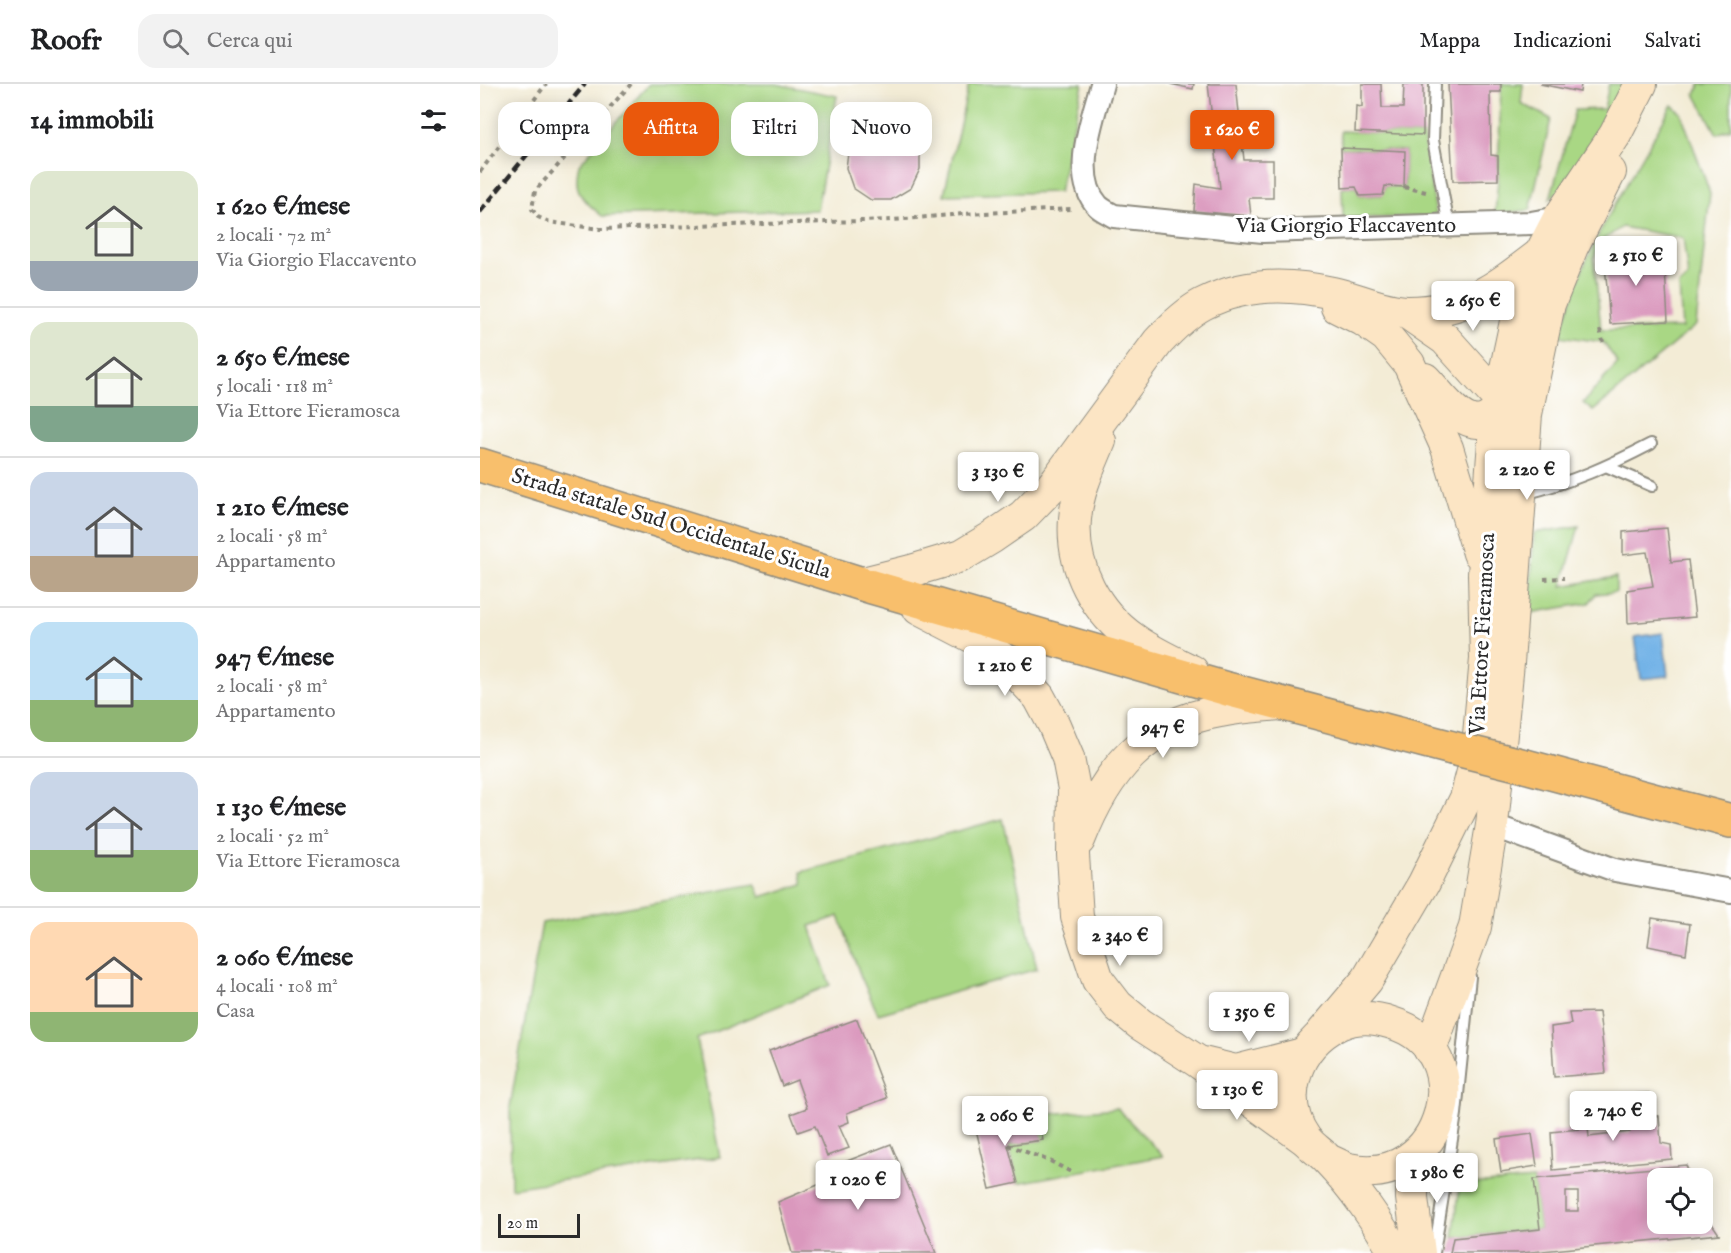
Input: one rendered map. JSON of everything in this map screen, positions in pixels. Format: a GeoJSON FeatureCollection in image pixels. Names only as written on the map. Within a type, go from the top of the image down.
{"type":"FeatureCollection","features":[{"type":"Feature","properties":{"kind":"main road","name":"Via Ettore Fieramosca"},"geometry":{"type":"LineString","coordinates":[[1313,1043],[1367,980],[1424,883],[1466,798],[1476,756],[1486,659],[1484,574],[1499,406],[1518,312],[1540,255],[1559,218],[1615,135],[1641,84]]}},
{"type":"Feature","properties":{"kind":"main road","name":"Via Ettore Fieramosca"},"geometry":{"type":"LineString","coordinates":[[1430,1050],[1475,927],[1492,825],[1512,609],[1526,414],[1546,315],[1572,247],[1656,84]]}},
{"type":"Feature","properties":{"kind":"main road"},"geometry":{"type":"LineString","coordinates":[[1286,286],[1340,308],[1386,336],[1409,364],[1462,418],[1475,423],[1499,406],[1514,386],[1528,327],[1546,277],[1572,247]]}},
{"type":"Feature","properties":{"kind":"main road"},"geometry":{"type":"LineString","coordinates":[[1406,312],[1463,304],[1491,291],[1540,255]]}},
{"type":"Feature","properties":{"kind":"main road"},"geometry":{"type":"LineString","coordinates":[[867,585],[961,556],[1023,516],[1053,485],[1116,401],[1138,367],[1176,323],[1202,304],[1228,293],[1257,287],[1286,286],[1333,292],[1406,312],[1445,339],[1499,406],[1510,424],[1499,532],[1512,609]]}},
{"type":"Feature","properties":{"kind":"main road"},"geometry":{"type":"LineString","coordinates":[[1409,364],[1447,448],[1484,574]]}},
{"type":"Feature","properties":{"kind":"main road"},"geometry":{"type":"LineString","coordinates":[[1116,401],[1085,478],[1075,519],[1077,560],[1088,588],[1103,611],[1135,640],[1227,689],[1731,821]]}},
{"type":"Feature","properties":{"kind":"main road","name":"Strada statale Sud Occidentale Sicula"},"geometry":{"type":"LineString","coordinates":[[480,465],[867,585],[1227,689]]}},
{"type":"Feature","properties":{"kind":"main road"},"geometry":{"type":"LineString","coordinates":[[867,585],[975,638],[1005,661],[1039,698],[1068,758],[1074,789],[1073,855],[1077,917],[1098,980],[1118,1006],[1317,1150],[1348,1168],[1371,1171],[1393,1166],[1413,1156],[1427,1142],[1437,1125],[1443,1107],[1444,1087],[1439,1068],[1430,1050],[1417,1035],[1400,1025],[1381,1019],[1360,1018],[1341,1023],[1313,1043],[1236,1071],[1197,1061]]}},
{"type":"Feature","properties":{"kind":"main road"},"geometry":{"type":"LineString","coordinates":[[1073,855],[1091,809],[1124,760],[1143,742],[1166,728],[1197,717],[1219,711],[1282,704]]}},
{"type":"Feature","properties":{"kind":"main road"},"geometry":{"type":"LineString","coordinates":[[1313,1043],[1295,1071],[1292,1107],[1297,1124],[1365,1207],[1394,1253]]}},
{"type":"Feature","properties":{"kind":"main road"},"geometry":{"type":"LineString","coordinates":[[1413,1156],[1412,1198],[1419,1253]]}},
{"type":"Feature","properties":{"kind":"street"},"geometry":{"type":"LineString","coordinates":[[1099,207],[1092,198],[1085,175],[1085,146],[1102,84]]}},
{"type":"Feature","properties":{"kind":"street","name":"Via Giorgio Flaccavento"},"geometry":{"type":"LineString","coordinates":[[1099,207],[1114,216],[1263,231],[1531,223],[1559,218]]}},
{"type":"Feature","properties":{"kind":"street"},"geometry":{"type":"LineString","coordinates":[[1492,825],[1615,870],[1731,891]]}},
{"type":"Feature","properties":{"kind":"lane"},"geometry":{"type":"LineString","coordinates":[[1435,84],[1433,140],[1449,226]]}},
{"type":"Feature","properties":{"kind":"lane"},"geometry":{"type":"LineString","coordinates":[[1521,495],[1564,484],[1608,467],[1650,444]]}},
{"type":"Feature","properties":{"kind":"lane"},"geometry":{"type":"LineString","coordinates":[[1608,467],[1652,486]]}},
{"type":"Feature","properties":{"kind":"lane"},"geometry":{"type":"LineString","coordinates":[[1434,1253],[1456,1114],[1475,927]]}},
{"type":"Feature","properties":{"kind":"path"},"geometry":{"type":"LineString","coordinates":[[480,172],[546,84]]}},
{"type":"Feature","properties":{"kind":"path"},"geometry":{"type":"LineString","coordinates":[[631,84],[535,191],[532,209],[538,217],[549,222],[600,229],[893,220],[1099,207]]}},
{"type":"Feature","properties":{"kind":"path"},"geometry":{"type":"LineString","coordinates":[[1404,187],[1432,193]]}},
{"type":"Feature","properties":{"kind":"path"},"geometry":{"type":"LineString","coordinates":[[1600,330],[1603,342]]}},
{"type":"Feature","properties":{"kind":"path"},"geometry":{"type":"LineString","coordinates":[[1542,579],[1564,578]]}},
{"type":"Feature","properties":{"kind":"path"},"geometry":{"type":"LineString","coordinates":[[1008,1145],[1073,1173]]}},
{"type":"Feature","properties":{"kind":"green space"},"geometry":{"type":"Polygon","coordinates":[[[649,84],[776,84],[837,96],[836,102],[830,102],[830,136],[817,210],[602,216],[580,195],[577,182],[579,165],[587,156],[611,156],[611,128],[623,114],[623,156],[719,156],[719,102],[633,102],[649,84]]]}},
{"type":"Feature","properties":{"kind":"green space"},"geometry":{"type":"Polygon","coordinates":[[[969,84],[1083,84],[1059,192],[944,195],[969,84]]]}},
{"type":"Feature","properties":{"kind":"green space"},"geometry":{"type":"Polygon","coordinates":[[[1501,84],[1523,84],[1521,103],[1551,119],[1530,210],[1495,214],[1498,180],[1501,84]]]}},
{"type":"Feature","properties":{"kind":"green space"},"geometry":{"type":"Polygon","coordinates":[[[1609,84],[1628,84],[1560,190],[1550,199],[1575,110],[1604,109],[1609,84]]]}},
{"type":"Feature","properties":{"kind":"green space"},"geometry":{"type":"Polygon","coordinates":[[[1701,84],[1731,84],[1731,129],[1717,134],[1695,94],[1701,84]]]}},
{"type":"Feature","properties":{"kind":"green space"},"geometry":{"type":"Polygon","coordinates":[[[1672,105],[1681,113],[1710,193],[1696,325],[1593,411],[1583,403],[1618,363],[1603,342],[1559,336],[1583,268],[1602,227],[1672,105]],[[1622,227],[1600,242],[1594,258],[1601,330],[1682,328],[1679,285],[1688,277],[1683,238],[1622,227]]]}},
{"type":"Feature","properties":{"kind":"green space"},"geometry":{"type":"Polygon","coordinates":[[[1341,131],[1423,135],[1436,214],[1424,217],[1343,218],[1342,188],[1356,187],[1360,196],[1382,195],[1385,186],[1404,187],[1405,151],[1341,148],[1341,131]]]}},
{"type":"Feature","properties":{"kind":"green space"},"geometry":{"type":"Polygon","coordinates":[[[1579,526],[1562,586],[1616,577],[1616,592],[1596,594],[1589,603],[1529,613],[1534,533],[1579,526]]]}},
{"type":"Feature","properties":{"kind":"green space"},"geometry":{"type":"Polygon","coordinates":[[[1003,819],[1037,969],[878,1014],[861,977],[839,916],[810,926],[830,985],[697,1039],[720,1157],[511,1188],[510,1107],[542,923],[755,884],[761,897],[803,884],[801,872],[1003,819]]]}},
{"type":"Feature","properties":{"kind":"green space"},"geometry":{"type":"Polygon","coordinates":[[[1117,1108],[1163,1156],[1018,1183],[1008,1145],[1042,1140],[1038,1115],[1117,1108]]]}},
{"type":"Feature","properties":{"kind":"green space"},"geometry":{"type":"Polygon","coordinates":[[[1534,1179],[1540,1229],[1453,1238],[1460,1185],[1534,1179]]]}},
{"type":"Feature","properties":{"kind":"water"},"geometry":{"type":"Polygon","coordinates":[[[1663,633],[1668,676],[1641,679],[1635,637],[1663,633]]]}},
{"type":"Feature","properties":{"kind":"building"},"geometry":{"type":"Polygon","coordinates":[[[1170,84],[1194,84],[1193,89],[1170,84]]]}},
{"type":"Feature","properties":{"kind":"building"},"geometry":{"type":"Polygon","coordinates":[[[1208,84],[1236,84],[1244,160],[1273,160],[1273,198],[1249,198],[1251,216],[1194,211],[1196,184],[1220,188],[1208,84]]]}},
{"type":"Feature","properties":{"kind":"building"},"geometry":{"type":"Polygon","coordinates":[[[1362,84],[1381,84],[1382,108],[1403,108],[1404,84],[1423,84],[1423,135],[1355,132],[1356,106],[1362,107],[1362,84]]]}},
{"type":"Feature","properties":{"kind":"building"},"geometry":{"type":"Polygon","coordinates":[[[1448,84],[1501,84],[1501,92],[1490,92],[1491,155],[1498,156],[1498,180],[1453,181],[1448,84]]]}},
{"type":"Feature","properties":{"kind":"building"},"geometry":{"type":"Polygon","coordinates":[[[1540,84],[1581,84],[1580,92],[1540,84]]]}},
{"type":"Feature","properties":{"kind":"building"},"geometry":{"type":"Polygon","coordinates":[[[1341,148],[1405,151],[1404,187],[1385,186],[1383,195],[1360,196],[1356,187],[1342,188],[1341,148]]]}},
{"type":"Feature","properties":{"kind":"building"},"geometry":{"type":"Polygon","coordinates":[[[848,156],[920,156],[920,169],[911,188],[891,200],[871,200],[853,188],[846,168],[848,156]]]}},
{"type":"Feature","properties":{"kind":"building"},"geometry":{"type":"Polygon","coordinates":[[[1664,251],[1668,321],[1610,324],[1604,252],[1664,251]]]}},
{"type":"Feature","properties":{"kind":"building"},"geometry":{"type":"Polygon","coordinates":[[[1667,528],[1671,562],[1688,560],[1695,617],[1628,623],[1627,590],[1653,586],[1647,552],[1623,555],[1623,532],[1667,528]]]}},
{"type":"Feature","properties":{"kind":"building"},"geometry":{"type":"Polygon","coordinates":[[[1652,918],[1690,924],[1686,954],[1648,946],[1652,918]]]}},
{"type":"Feature","properties":{"kind":"building"},"geometry":{"type":"Polygon","coordinates":[[[1599,1012],[1606,1073],[1554,1077],[1551,1027],[1571,1024],[1569,1013],[1599,1012]]]}},
{"type":"Feature","properties":{"kind":"building"},"geometry":{"type":"Polygon","coordinates":[[[857,1019],[887,1098],[847,1113],[849,1122],[839,1126],[849,1148],[827,1156],[815,1126],[798,1132],[791,1114],[807,1108],[797,1080],[782,1086],[769,1051],[857,1019]]]}},
{"type":"Feature","properties":{"kind":"building"},"geometry":{"type":"Polygon","coordinates":[[[1649,1093],[1650,1115],[1659,1116],[1661,1143],[1671,1145],[1672,1159],[1553,1170],[1551,1132],[1588,1128],[1589,1137],[1630,1132],[1628,1094],[1649,1093]]]}},
{"type":"Feature","properties":{"kind":"building"},"geometry":{"type":"Polygon","coordinates":[[[1038,1115],[1043,1140],[1008,1145],[1018,1183],[990,1189],[975,1125],[1038,1115]]]}},
{"type":"Feature","properties":{"kind":"building"},"geometry":{"type":"Polygon","coordinates":[[[1532,1134],[1537,1166],[1501,1172],[1496,1139],[1532,1134]]]}},
{"type":"Feature","properties":{"kind":"building"},"geometry":{"type":"Polygon","coordinates":[[[891,1144],[936,1253],[792,1253],[778,1202],[832,1179],[829,1168],[891,1144]]]}},
{"type":"Feature","properties":{"kind":"building"},"geometry":{"type":"Polygon","coordinates":[[[1686,1165],[1687,1168],[1653,1168],[1686,1165]]]}},
{"type":"Feature","properties":{"kind":"building"},"geometry":{"type":"Polygon","coordinates":[[[1647,1169],[1647,1234],[1713,1234],[1713,1225],[1719,1234],[1521,1253],[1450,1253],[1453,1238],[1540,1229],[1534,1179],[1647,1169]],[[1566,1192],[1566,1211],[1578,1211],[1578,1192],[1566,1192]]]}},
{"type":"Feature","properties":{"kind":"railway"},"geometry":{"type":"LineString","coordinates":[[480,212],[585,84]]}}]}
